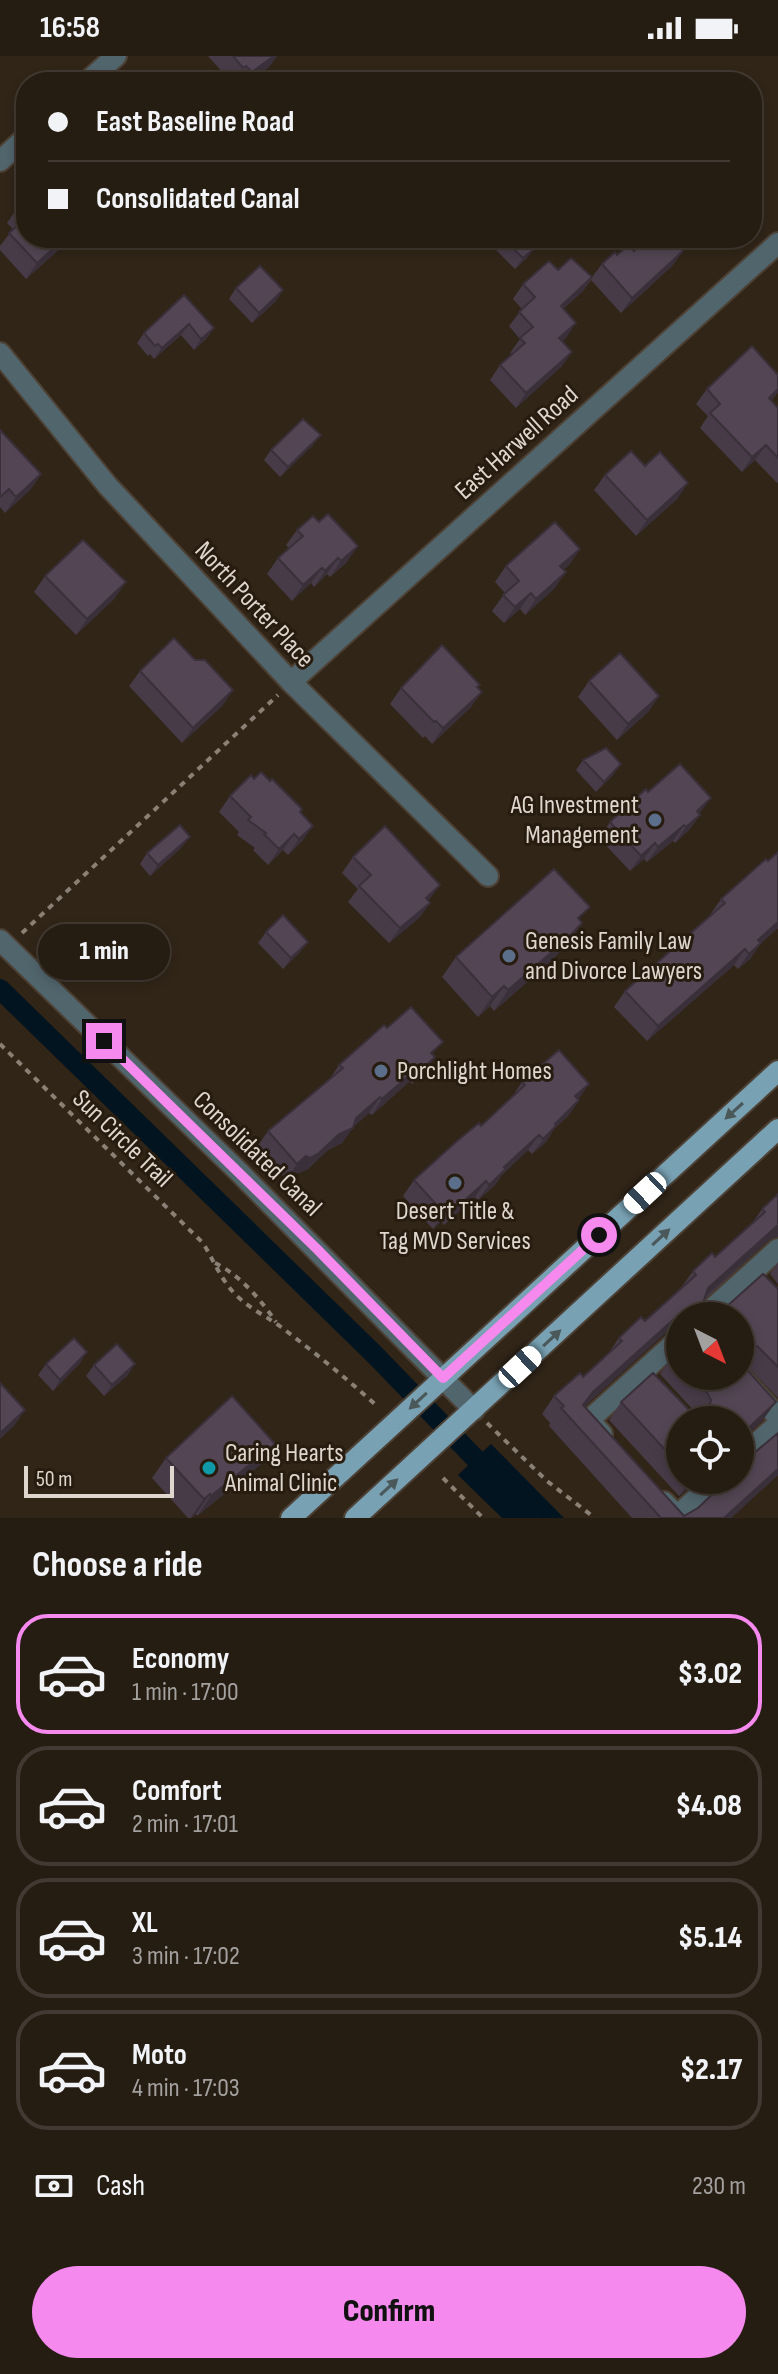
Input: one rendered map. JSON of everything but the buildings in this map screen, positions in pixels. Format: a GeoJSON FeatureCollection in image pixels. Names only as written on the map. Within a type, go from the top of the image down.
{"type":"FeatureCollection","features":[{"type":"Feature","properties":{"kind":"main road"},"geometry":{"type":"LineString","coordinates":[[291,1518],[778,1071]]}},
{"type":"Feature","properties":{"kind":"main road"},"geometry":{"type":"LineString","coordinates":[[355,1518],[778,1129]]}},
{"type":"Feature","properties":{"kind":"street"},"geometry":{"type":"LineString","coordinates":[[98,72],[116,56]]}},
{"type":"Feature","properties":{"kind":"street"},"geometry":{"type":"LineString","coordinates":[[0,161],[16,146]]}},
{"type":"Feature","properties":{"kind":"street","name":"East Harwell Road"},"geometry":{"type":"LineString","coordinates":[[291,682],[778,243]]}},
{"type":"Feature","properties":{"kind":"street","name":"North Porter Place"},"geometry":{"type":"LineString","coordinates":[[0,353],[107,485],[291,682],[488,876]]}},
{"type":"Feature","properties":{"kind":"street","name":"Consolidated Canal"},"geometry":{"type":"LineString","coordinates":[[0,940],[271,1204],[474,1410]]}},
{"type":"Feature","properties":{"kind":"street"},"geometry":{"type":"LineString","coordinates":[[719,1302],[778,1249]]}},
{"type":"Feature","properties":{"kind":"street"},"geometry":{"type":"LineString","coordinates":[[751,1273],[769,1293]]}},
{"type":"Feature","properties":{"kind":"street"},"geometry":{"type":"LineString","coordinates":[[619,1452],[589,1420],[666,1351]]}},
{"type":"Feature","properties":{"kind":"street"},"geometry":{"type":"LineString","coordinates":[[641,1373],[659,1392]]}},
{"type":"Feature","properties":{"kind":"street"},"geometry":{"type":"LineString","coordinates":[[753,1390],[778,1417]]}},
{"type":"Feature","properties":{"kind":"street"},"geometry":{"type":"LineString","coordinates":[[754,1445],[778,1424]]}},
{"type":"Feature","properties":{"kind":"street"},"geometry":{"type":"LineString","coordinates":[[648,1484],[677,1516],[701,1494]]}},
{"type":"Feature","properties":{"kind":"path"},"geometry":{"type":"LineString","coordinates":[[22,933],[291,682]]}},
{"type":"Feature","properties":{"kind":"path","name":"Sun Circle Trail"},"geometry":{"type":"LineString","coordinates":[[0,1044],[203,1243],[221,1277],[235,1294],[257,1313],[278,1324],[377,1406]]}},
{"type":"Feature","properties":{"kind":"path","name":"Sun Circle Trail"},"geometry":{"type":"LineString","coordinates":[[215,1263],[228,1270],[266,1306],[278,1324]]}},
{"type":"Feature","properties":{"kind":"path"},"geometry":{"type":"LineString","coordinates":[[474,1410],[547,1481],[595,1518]]}},
{"type":"Feature","properties":{"kind":"path"},"geometry":{"type":"LineString","coordinates":[[443,1478],[483,1518]]}},
{"type":"Feature","properties":{"kind":"water"},"geometry":{"type":"Polygon","coordinates":[[[491,1444],[564,1518],[502,1518],[458,1475],[491,1444]]]}},
{"type":"Feature","properties":{"kind":"waterway"},"geometry":{"type":"LineString","coordinates":[[0,989],[374,1354],[533,1518]]}},
{"type":"Feature","properties":{"kind":"place","name":"AG Investment Management"},"geometry":{"type":"Point","coordinates":[655,820]}},
{"type":"Feature","properties":{"kind":"place","name":"Genesis Family Law and Divorce Lawyers"},"geometry":{"type":"Point","coordinates":[509,956]}},
{"type":"Feature","properties":{"kind":"place","name":"Porchlight Homes"},"geometry":{"type":"Point","coordinates":[381,1071]}},
{"type":"Feature","properties":{"kind":"place","name":"Desert Title & Tag MVD Services"},"geometry":{"type":"Point","coordinates":[455,1183]}},
{"type":"Feature","properties":{"kind":"place","name":"Caring Hearts Animal Clinic"},"geometry":{"type":"Point","coordinates":[209,1468]}},
{"type":"Feature","properties":{"kind":"route"},"geometry":{"type":"LineString","coordinates":[[104,1041],[317,1249],[443,1378],[599,1235]]}}]}
